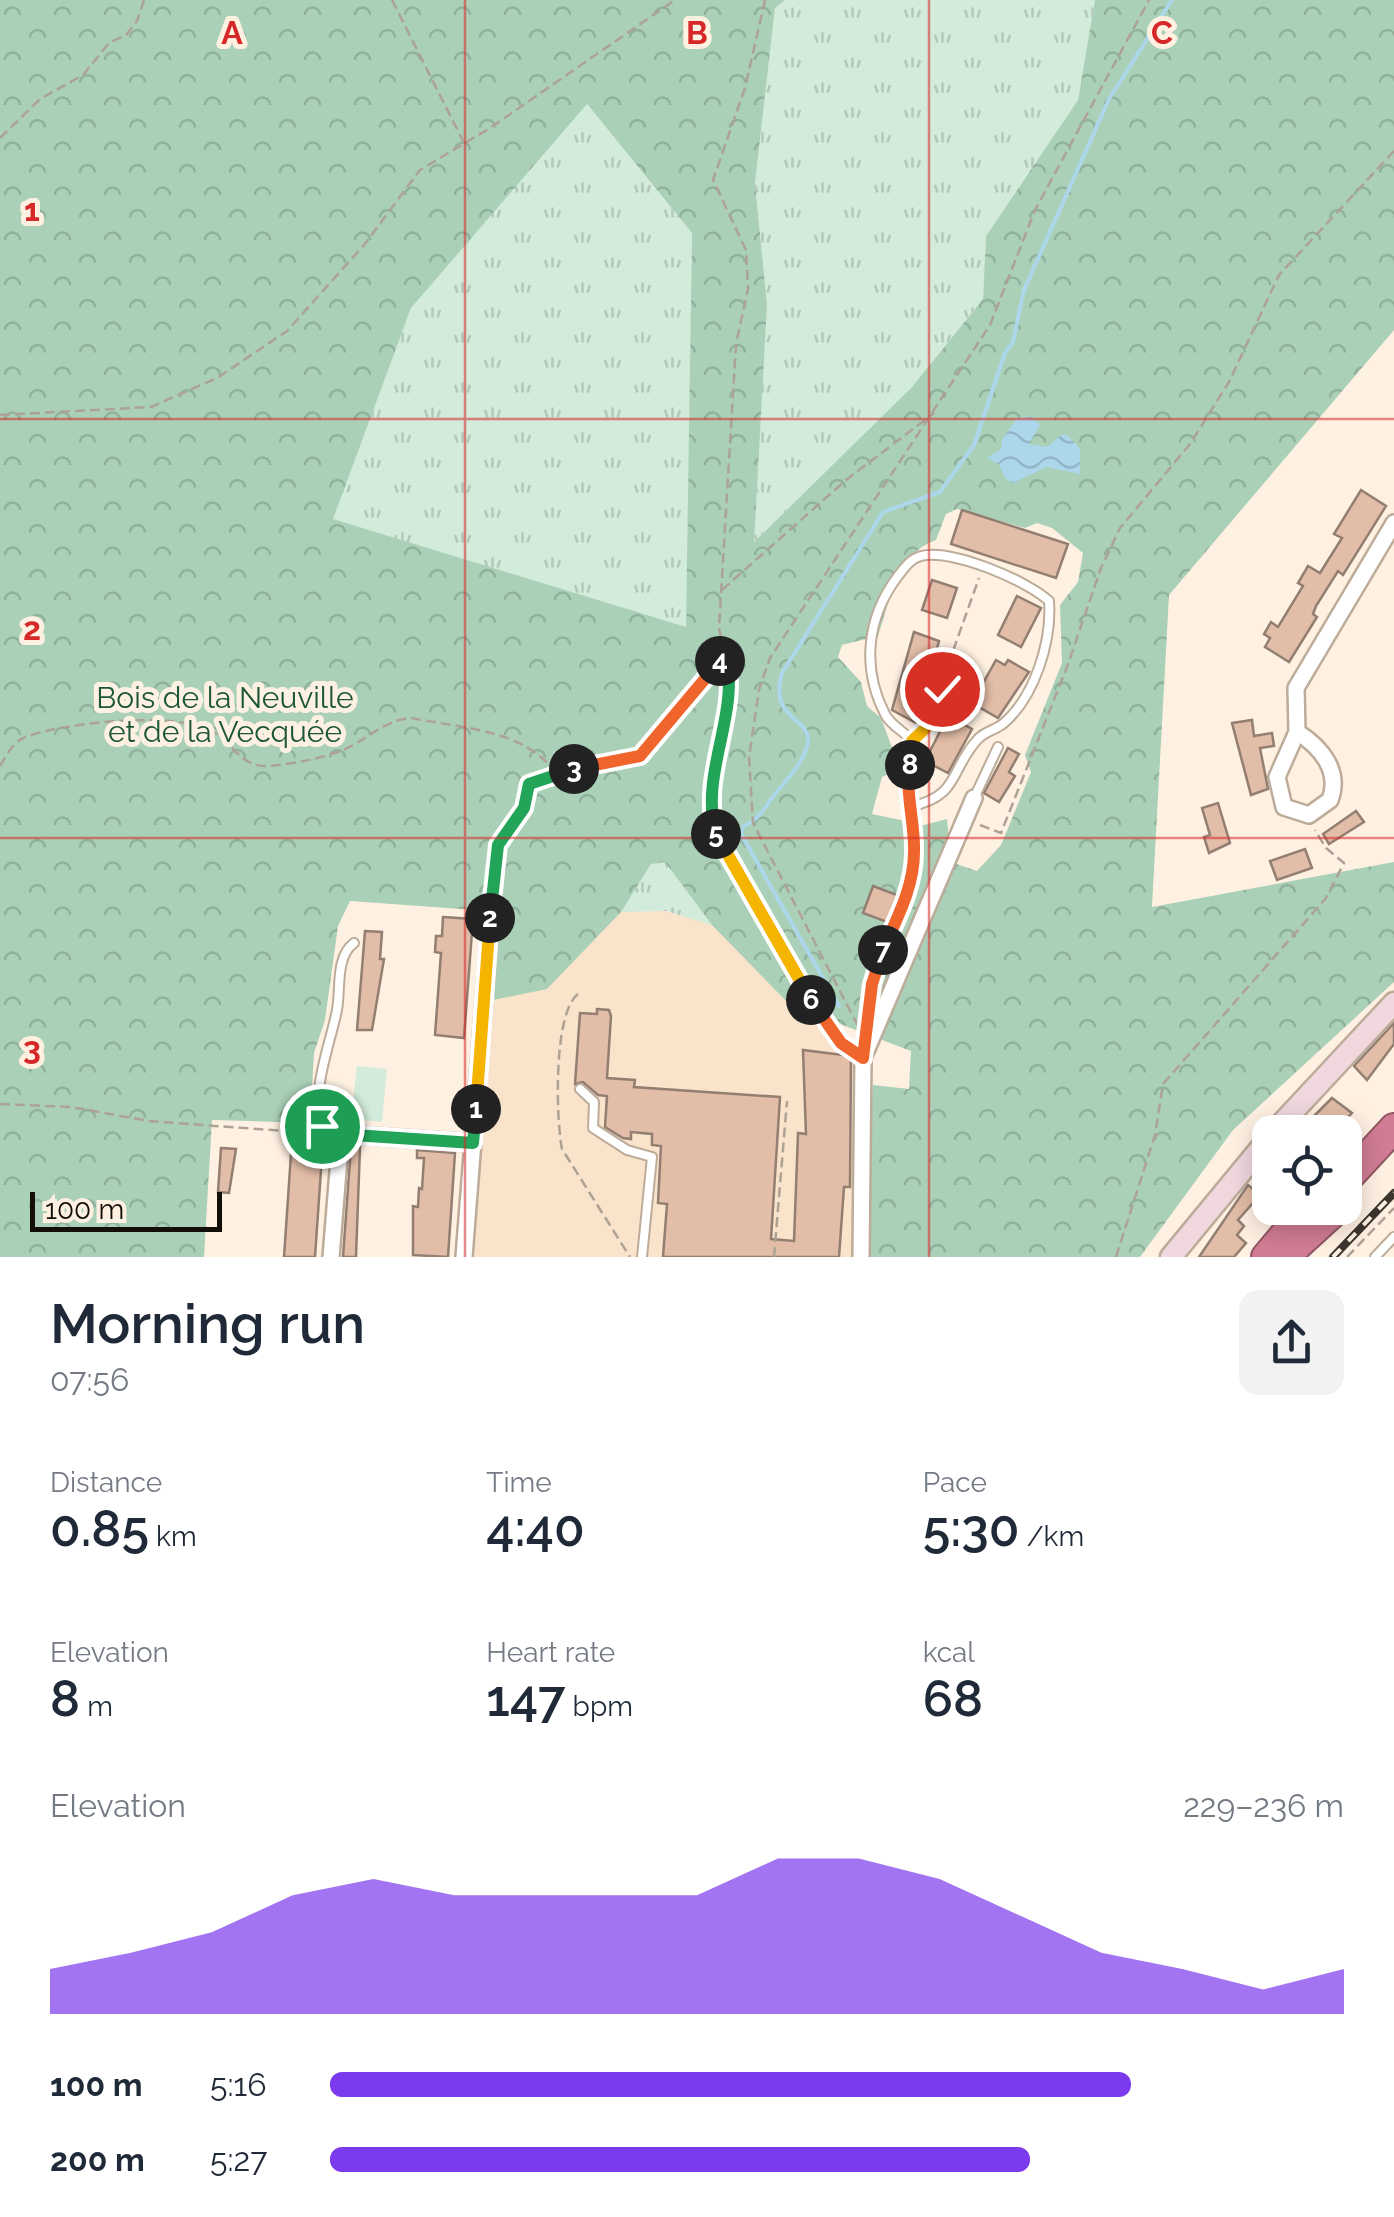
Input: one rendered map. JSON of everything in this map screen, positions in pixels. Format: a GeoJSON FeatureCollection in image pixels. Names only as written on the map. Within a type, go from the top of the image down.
{"type":"FeatureCollection","features":[{"type":"Feature","properties":{"kind":"highway"},"geometry":{"type":"LineString","coordinates":[[1362,1144],[1394,1109]]}},
{"type":"Feature","properties":{"kind":"highway"},"geometry":{"type":"LineString","coordinates":[[1362,1163],[1394,1128]]}},
{"type":"Feature","properties":{"kind":"highway"},"geometry":{"type":"LineString","coordinates":[[1362,1185],[1394,1155]]}},
{"type":"Feature","properties":{"kind":"highway"},"geometry":{"type":"LineString","coordinates":[[1280,1255],[1297,1225]]}},
{"type":"Feature","properties":{"kind":"highway"},"geometry":{"type":"LineString","coordinates":[[1280,1255],[1307,1225]]}},
{"type":"Feature","properties":{"kind":"highway"},"geometry":{"type":"LineString","coordinates":[[1280,1255],[1317,1225]]}},
{"type":"Feature","properties":{"kind":"main road"},"geometry":{"type":"LineString","coordinates":[[1290,1115],[1394,1003]]}},
{"type":"Feature","properties":{"kind":"main road"},"geometry":{"type":"LineString","coordinates":[[1171,1257],[1252,1159]]}},
{"type":"Feature","properties":{"kind":"street"},"geometry":{"type":"LineString","coordinates":[[1297,732],[1322,753],[1334,782],[1325,807],[1309,815],[1284,807],[1278,777],[1297,732],[1293,706],[1303,671],[1394,523]]}},
{"type":"Feature","properties":{"kind":"street"},"geometry":{"type":"LineString","coordinates":[[861,1257],[864,1055],[974,798]]}},
{"type":"Feature","properties":{"kind":"street"},"geometry":{"type":"LineString","coordinates":[[464,1257],[490,910]]}},
{"type":"Feature","properties":{"kind":"street"},"geometry":{"type":"LineString","coordinates":[[331,1257],[332,1134],[473,1143]]}},
{"type":"Feature","properties":{"kind":"lane"},"geometry":{"type":"LineString","coordinates":[[864,1055],[872,984],[914,867],[909,806],[912,741],[884,713],[869,664],[872,626],[908,562],[924,555],[982,567],[1036,588],[1049,602],[1051,622],[1044,653],[1022,702],[1001,726],[975,742],[948,790],[909,806]]}},
{"type":"Feature","properties":{"kind":"lane"},"geometry":{"type":"LineString","coordinates":[[974,798],[998,747]]}},
{"type":"Feature","properties":{"kind":"lane"},"geometry":{"type":"LineString","coordinates":[[332,1134],[319,1116],[323,1055],[335,1017],[344,956],[354,943]]}},
{"type":"Feature","properties":{"kind":"lane"},"geometry":{"type":"LineString","coordinates":[[580,1089],[594,1102],[593,1128],[627,1150],[652,1157],[642,1257]]}},
{"type":"Feature","properties":{"kind":"lane"},"geometry":{"type":"LineString","coordinates":[[1375,1257],[1394,1238]]}},
{"type":"Feature","properties":{"kind":"path"},"geometry":{"type":"LineString","coordinates":[[0,138],[40,98],[82,75],[109,43],[126,35],[137,21],[144,0]]}},
{"type":"Feature","properties":{"kind":"path"},"geometry":{"type":"LineString","coordinates":[[392,0],[464,142]]}},
{"type":"Feature","properties":{"kind":"path"},"geometry":{"type":"LineString","coordinates":[[0,416],[150,407],[217,378],[287,331],[364,245],[420,170],[676,0]]}},
{"type":"Feature","properties":{"kind":"path"},"geometry":{"type":"LineString","coordinates":[[765,0],[745,88],[713,180],[746,250],[748,289],[736,344],[719,628],[732,695],[711,798],[719,843],[829,1027],[848,1050],[864,1055]]}},
{"type":"Feature","properties":{"kind":"path"},"geometry":{"type":"LineString","coordinates":[[864,1055],[848,1002],[752,818],[748,786],[758,690],[768,664],[990,325],[1041,198],[1150,0]]}},
{"type":"Feature","properties":{"kind":"path"},"geometry":{"type":"LineString","coordinates":[[964,819],[1001,833],[1101,568],[1120,528],[1190,444],[1229,382],[1279,275],[1394,151]]}},
{"type":"Feature","properties":{"kind":"path"},"geometry":{"type":"LineString","coordinates":[[721,591],[846,480],[936,412]]}},
{"type":"Feature","properties":{"kind":"path"},"geometry":{"type":"LineString","coordinates":[[912,741],[930,724],[982,567]]}},
{"type":"Feature","properties":{"kind":"path"},"geometry":{"type":"LineString","coordinates":[[490,910],[498,845],[524,808],[529,784],[555,772],[640,756],[726,655]]}},
{"type":"Feature","properties":{"kind":"path"},"geometry":{"type":"LineString","coordinates":[[0,766],[10,747],[30,735],[113,720],[201,726],[223,736],[245,762],[263,767],[345,749],[394,720],[411,718],[520,742],[538,750],[555,772]]}},
{"type":"Feature","properties":{"kind":"path"},"geometry":{"type":"LineString","coordinates":[[1116,1257],[1156,1134],[1163,1084],[1326,898],[1344,863],[1326,848],[1309,815]]}},
{"type":"Feature","properties":{"kind":"path"},"geometry":{"type":"LineString","coordinates":[[578,994],[571,1000],[564,1026],[558,1130],[562,1149],[630,1257]]}},
{"type":"Feature","properties":{"kind":"path"},"geometry":{"type":"LineString","coordinates":[[774,1257],[786,1101]]}},
{"type":"Feature","properties":{"kind":"path"},"geometry":{"type":"LineString","coordinates":[[0,1104],[94,1109],[131,1117],[332,1134]]}},
{"type":"Feature","properties":{"kind":"path"},"geometry":{"type":"LineString","coordinates":[[1347,1257],[1394,1208]]}},
{"type":"Feature","properties":{"kind":"shaded area"},"geometry":{"type":"Polygon","coordinates":[[[666,911],[729,930],[756,925],[823,1028],[858,1050],[855,1257],[471,1257],[493,932],[621,912],[666,911]]]}},
{"type":"Feature","properties":{"kind":"green space","name":"Bois de la Neuville et de la Vecquée"},"geometry":{"type":"Polygon","coordinates":[[[0,0],[785,0],[775,8],[755,183],[767,305],[754,542],[912,387],[983,299],[986,236],[1078,100],[1095,0],[1394,0],[1394,330],[1169,595],[1152,907],[1394,862],[1394,982],[1233,1130],[1140,1257],[861,1257],[873,1085],[909,1089],[911,1051],[790,1005],[712,925],[665,862],[651,864],[621,912],[547,989],[493,1000],[496,905],[475,910],[350,901],[338,926],[325,1020],[314,1053],[310,1123],[212,1120],[204,1257],[0,1257],[0,0]],[[587,104],[411,308],[333,519],[686,627],[692,233],[587,104]],[[957,509],[946,514],[936,540],[903,567],[878,636],[842,645],[838,657],[861,682],[867,706],[881,718],[900,769],[882,777],[872,814],[924,825],[947,819],[951,862],[977,871],[1001,845],[1031,772],[1025,755],[1062,663],[1060,605],[1078,582],[1083,553],[1052,528],[1037,523],[1025,528],[957,509]]]}},
{"type":"Feature","properties":{"kind":"green space"},"geometry":{"type":"Polygon","coordinates":[[[785,0],[1095,0],[1078,100],[986,236],[983,299],[912,387],[753,543],[767,305],[755,183],[775,8],[785,0]]]}},
{"type":"Feature","properties":{"kind":"green space"},"geometry":{"type":"Polygon","coordinates":[[[586,103],[692,233],[687,628],[332,519],[411,308],[586,103]]]}},
{"type":"Feature","properties":{"kind":"green space"},"geometry":{"type":"Polygon","coordinates":[[[665,862],[712,925],[666,911],[621,912],[651,863],[665,862]]]}},
{"type":"Feature","properties":{"kind":"green space"},"geometry":{"type":"Polygon","coordinates":[[[357,1066],[387,1069],[382,1122],[351,1119],[357,1066]]]}},
{"type":"Feature","properties":{"kind":"water"},"geometry":{"type":"Polygon","coordinates":[[[1031,417],[1040,425],[1029,444],[1047,447],[1061,435],[1067,435],[1080,449],[1080,474],[1047,467],[1013,483],[1005,478],[999,464],[987,458],[1001,449],[1002,440],[1017,418],[1031,417]]]}},
{"type":"Feature","properties":{"kind":"building"},"geometry":{"type":"Polygon","coordinates":[[[1361,490],[1386,506],[1343,575],[1338,571],[1316,606],[1313,614],[1317,617],[1289,662],[1265,647],[1270,638],[1264,634],[1271,622],[1278,627],[1303,586],[1298,583],[1308,566],[1320,573],[1342,538],[1334,534],[1361,490]]]}},
{"type":"Feature","properties":{"kind":"building"},"geometry":{"type":"Polygon","coordinates":[[[962,510],[1068,544],[1056,578],[951,544],[962,510]]]}},
{"type":"Feature","properties":{"kind":"building"},"geometry":{"type":"Polygon","coordinates":[[[932,580],[957,588],[947,618],[922,610],[932,580]]]}},
{"type":"Feature","properties":{"kind":"building"},"geometry":{"type":"Polygon","coordinates":[[[1017,596],[1041,608],[1021,647],[998,635],[1017,596]]]}},
{"type":"Feature","properties":{"kind":"building"},"geometry":{"type":"Polygon","coordinates":[[[914,632],[939,641],[916,723],[892,710],[914,632]]]}},
{"type":"Feature","properties":{"kind":"building"},"geometry":{"type":"Polygon","coordinates":[[[996,660],[1005,665],[1008,660],[1029,672],[998,718],[972,703],[996,660]]]}},
{"type":"Feature","properties":{"kind":"building"},"geometry":{"type":"Polygon","coordinates":[[[948,716],[972,729],[948,773],[925,761],[948,716]]]}},
{"type":"Feature","properties":{"kind":"building"},"geometry":{"type":"Polygon","coordinates":[[[1252,720],[1254,736],[1272,733],[1274,746],[1260,748],[1268,789],[1251,795],[1232,723],[1252,720]]]}},
{"type":"Feature","properties":{"kind":"building"},"geometry":{"type":"Polygon","coordinates":[[[1008,748],[1019,754],[1009,772],[1015,776],[999,802],[984,793],[1008,748]]]}},
{"type":"Feature","properties":{"kind":"building"},"geometry":{"type":"Polygon","coordinates":[[[1218,803],[1230,843],[1209,853],[1204,837],[1210,835],[1202,808],[1218,803]]]}},
{"type":"Feature","properties":{"kind":"building"},"geometry":{"type":"Polygon","coordinates":[[[1356,811],[1364,822],[1329,844],[1323,834],[1356,811]]]}},
{"type":"Feature","properties":{"kind":"building"},"geometry":{"type":"Polygon","coordinates":[[[1305,849],[1312,868],[1277,880],[1270,861],[1305,849]]]}},
{"type":"Feature","properties":{"kind":"building"},"geometry":{"type":"Polygon","coordinates":[[[873,886],[897,895],[887,922],[863,913],[873,886]]]}},
{"type":"Feature","properties":{"kind":"building"},"geometry":{"type":"Polygon","coordinates":[[[443,917],[473,919],[464,1038],[435,1035],[441,953],[435,952],[436,936],[442,936],[443,917]]]}},
{"type":"Feature","properties":{"kind":"building"},"geometry":{"type":"Polygon","coordinates":[[[365,931],[382,932],[380,959],[384,959],[372,1030],[357,1030],[365,931]]]}},
{"type":"Feature","properties":{"kind":"building"},"geometry":{"type":"Polygon","coordinates":[[[597,1009],[609,1010],[611,1016],[607,1078],[635,1080],[634,1087],[780,1097],[771,1239],[794,1241],[798,1133],[806,1134],[803,1050],[851,1056],[850,1187],[844,1187],[839,1257],[663,1257],[667,1204],[658,1203],[661,1146],[652,1145],[652,1134],[631,1132],[631,1139],[623,1138],[605,1127],[607,1096],[598,1095],[583,1082],[575,1084],[580,1013],[597,1014],[597,1009]]]}},
{"type":"Feature","properties":{"kind":"building"},"geometry":{"type":"Polygon","coordinates":[[[1394,1023],[1394,1044],[1367,1080],[1354,1066],[1394,1023]]]}},
{"type":"Feature","properties":{"kind":"building"},"geometry":{"type":"Polygon","coordinates":[[[1332,1098],[1352,1113],[1350,1115],[1315,1115],[1332,1098]]]}},
{"type":"Feature","properties":{"kind":"building"},"geometry":{"type":"Polygon","coordinates":[[[292,1139],[323,1141],[315,1257],[284,1257],[292,1139]]]}},
{"type":"Feature","properties":{"kind":"building"},"geometry":{"type":"Polygon","coordinates":[[[351,1146],[360,1147],[356,1257],[343,1257],[351,1146]]]}},
{"type":"Feature","properties":{"kind":"building"},"geometry":{"type":"Polygon","coordinates":[[[221,1148],[236,1149],[229,1193],[218,1192],[221,1148]]]}},
{"type":"Feature","properties":{"kind":"building"},"geometry":{"type":"Polygon","coordinates":[[[417,1150],[455,1153],[448,1257],[413,1255],[413,1206],[418,1207],[424,1158],[417,1158],[417,1150]]]}},
{"type":"Feature","properties":{"kind":"building"},"geometry":{"type":"Polygon","coordinates":[[[1248,1185],[1252,1188],[1252,1204],[1238,1220],[1244,1226],[1237,1235],[1246,1243],[1234,1257],[1199,1257],[1248,1185]]]}},
{"type":"Feature","properties":{"kind":"waterway"},"geometry":{"type":"LineString","coordinates":[[839,1006],[741,834],[800,762],[808,745],[807,733],[784,707],[779,693],[782,673],[883,512],[940,492],[974,445],[1005,353],[1013,342],[1024,290],[1109,99],[1172,0]]}},
{"type":"Feature","properties":{"kind":"railway"},"geometry":{"type":"LineString","coordinates":[[1333,1257],[1394,1193]]}},
{"type":"Feature","properties":{"kind":"route"},"geometry":{"type":"LineString","coordinates":[[322,1126],[324,1133],[473,1143],[498,845],[524,808],[529,784],[555,772],[640,756],[726,655],[732,695],[711,798],[719,843],[808,996],[841,1043],[863,1058],[872,984],[879,958],[908,894],[914,867],[907,781],[912,741],[930,724],[942,689]]}}]}
